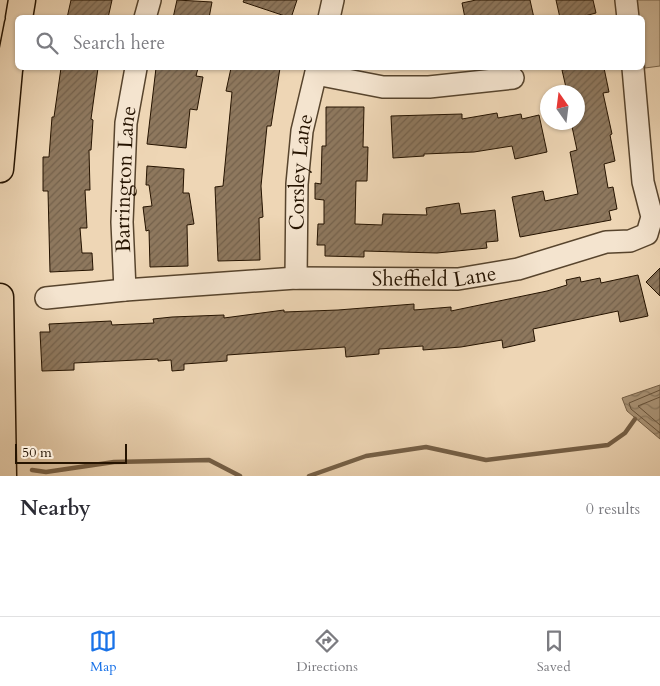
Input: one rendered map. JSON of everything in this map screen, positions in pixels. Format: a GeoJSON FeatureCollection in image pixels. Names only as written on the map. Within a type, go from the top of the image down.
{"type":"FeatureCollection","features":[{"type":"Feature","properties":{"kind":"main road"},"geometry":{"type":"LineString","coordinates":[[20,15],[22,0]]}},
{"type":"Feature","properties":{"kind":"main road"},"geometry":{"type":"LineString","coordinates":[[0,169],[9,70],[15,39]]}},
{"type":"Feature","properties":{"kind":"main road"},"geometry":{"type":"LineString","coordinates":[[0,297],[3,476]]}},
{"type":"Feature","properties":{"kind":"main road"},"geometry":{"type":"LineString","coordinates":[[0,308],[12,327],[14,476]]}},
{"type":"Feature","properties":{"kind":"street"},"geometry":{"type":"LineString","coordinates":[[146,15],[150,0]]}},
{"type":"Feature","properties":{"kind":"street"},"geometry":{"type":"LineString","coordinates":[[330,15],[333,0]]}},
{"type":"Feature","properties":{"kind":"street"},"geometry":{"type":"LineString","coordinates":[[626,0],[628,15]]}},
{"type":"Feature","properties":{"kind":"street","name":"Barrington Lane"},"geometry":{"type":"LineString","coordinates":[[125,290],[122,222],[126,123],[136,70]]}},
{"type":"Feature","properties":{"kind":"street","name":"Sheffield Lane"},"geometry":{"type":"LineString","coordinates":[[46,298],[125,290],[296,278],[458,279],[518,269],[606,242],[630,241],[647,234],[652,217],[643,182],[633,70]]}},
{"type":"Feature","properties":{"kind":"street"},"geometry":{"type":"LineString","coordinates":[[317,71],[383,86],[429,87],[514,78]]}},
{"type":"Feature","properties":{"kind":"street","name":"Corsley Lane"},"geometry":{"type":"LineString","coordinates":[[296,278],[296,184],[302,131],[317,71]]}},
{"type":"Feature","properties":{"kind":"shaded area"},"geometry":{"type":"Polygon","coordinates":[[[635,0],[660,0],[660,66],[645,68],[645,15],[637,15],[635,0]]]}},
{"type":"Feature","properties":{"kind":"water"},"geometry":{"type":"Polygon","coordinates":[[[660,385],[660,439],[627,411],[622,398],[660,385]]]}},
{"type":"Feature","properties":{"kind":"building"},"geometry":{"type":"Polygon","coordinates":[[[71,0],[112,0],[109,15],[68,15],[71,0]]]}},
{"type":"Feature","properties":{"kind":"building"},"geometry":{"type":"Polygon","coordinates":[[[177,0],[212,2],[210,15],[174,15],[177,0]]]}},
{"type":"Feature","properties":{"kind":"building"},"geometry":{"type":"Polygon","coordinates":[[[244,0],[297,0],[292,15],[282,15],[243,2],[244,0]]]}},
{"type":"Feature","properties":{"kind":"building"},"geometry":{"type":"Polygon","coordinates":[[[476,0],[530,0],[533,15],[464,15],[462,3],[476,0]]]}},
{"type":"Feature","properties":{"kind":"building"},"geometry":{"type":"Polygon","coordinates":[[[556,0],[593,0],[596,13],[588,15],[559,15],[556,0]]]}},
{"type":"Feature","properties":{"kind":"building"},"geometry":{"type":"Polygon","coordinates":[[[61,70],[98,70],[91,119],[93,120],[91,150],[89,150],[90,190],[85,190],[87,228],[80,228],[82,253],[92,253],[93,270],[50,272],[48,191],[43,191],[43,157],[49,157],[52,117],[54,117],[61,70]]]}},
{"type":"Feature","properties":{"kind":"building"},"geometry":{"type":"Polygon","coordinates":[[[156,70],[198,70],[196,76],[203,77],[197,110],[190,109],[186,148],[147,144],[156,70]]]}},
{"type":"Feature","properties":{"kind":"building"},"geometry":{"type":"Polygon","coordinates":[[[231,70],[280,70],[271,126],[267,126],[261,186],[263,217],[259,218],[260,260],[218,261],[215,187],[223,186],[232,92],[226,91],[231,70]]]}},
{"type":"Feature","properties":{"kind":"building"},"geometry":{"type":"Polygon","coordinates":[[[562,70],[604,70],[609,92],[603,93],[612,134],[610,135],[615,161],[604,164],[608,188],[613,187],[617,209],[609,211],[611,220],[520,237],[512,197],[543,191],[545,201],[578,194],[570,152],[577,150],[573,130],[585,130],[585,85],[565,85],[562,70]]]}},
{"type":"Feature","properties":{"kind":"building"},"geometry":{"type":"Polygon","coordinates":[[[326,107],[364,107],[363,147],[368,147],[367,181],[356,181],[355,224],[382,225],[383,214],[427,215],[426,208],[459,203],[461,214],[495,210],[498,241],[486,242],[487,248],[437,253],[364,251],[364,257],[325,256],[325,245],[317,245],[318,224],[324,224],[324,200],[315,199],[315,183],[321,184],[322,146],[326,146],[326,107]]]}},
{"type":"Feature","properties":{"kind":"building"},"geometry":{"type":"Polygon","coordinates":[[[497,113],[498,118],[521,114],[522,119],[539,115],[540,130],[542,130],[547,152],[515,159],[512,146],[474,152],[424,154],[424,156],[393,158],[391,116],[462,114],[462,119],[497,113]]]}},
{"type":"Feature","properties":{"kind":"building"},"geometry":{"type":"Polygon","coordinates":[[[147,166],[184,169],[183,193],[189,193],[194,224],[187,225],[188,266],[150,267],[149,230],[146,231],[143,207],[152,206],[149,185],[146,185],[147,166]]]}},
{"type":"Feature","properties":{"kind":"building"},"geometry":{"type":"Polygon","coordinates":[[[660,268],[660,296],[646,282],[660,268]]]}},
{"type":"Feature","properties":{"kind":"building"},"geometry":{"type":"Polygon","coordinates":[[[638,275],[648,316],[620,322],[618,311],[533,329],[535,341],[503,348],[502,340],[461,347],[423,350],[423,346],[379,349],[379,354],[346,357],[345,347],[227,355],[227,361],[184,364],[184,370],[172,371],[171,360],[158,361],[158,359],[74,363],[74,370],[42,371],[40,332],[50,332],[49,324],[111,321],[112,325],[154,323],[153,319],[172,317],[224,315],[224,318],[284,310],[284,312],[338,310],[414,304],[414,310],[451,307],[451,311],[547,291],[567,285],[566,280],[580,277],[581,282],[600,278],[601,283],[638,275]]]}},
{"type":"Feature","properties":{"kind":"waterway"},"geometry":{"type":"LineString","coordinates":[[309,476],[366,456],[426,447],[486,460],[608,445],[625,433],[635,419]]}},
{"type":"Feature","properties":{"kind":"waterway"},"geometry":{"type":"LineString","coordinates":[[32,470],[46,472],[114,462],[209,460],[240,476]]}}]}
